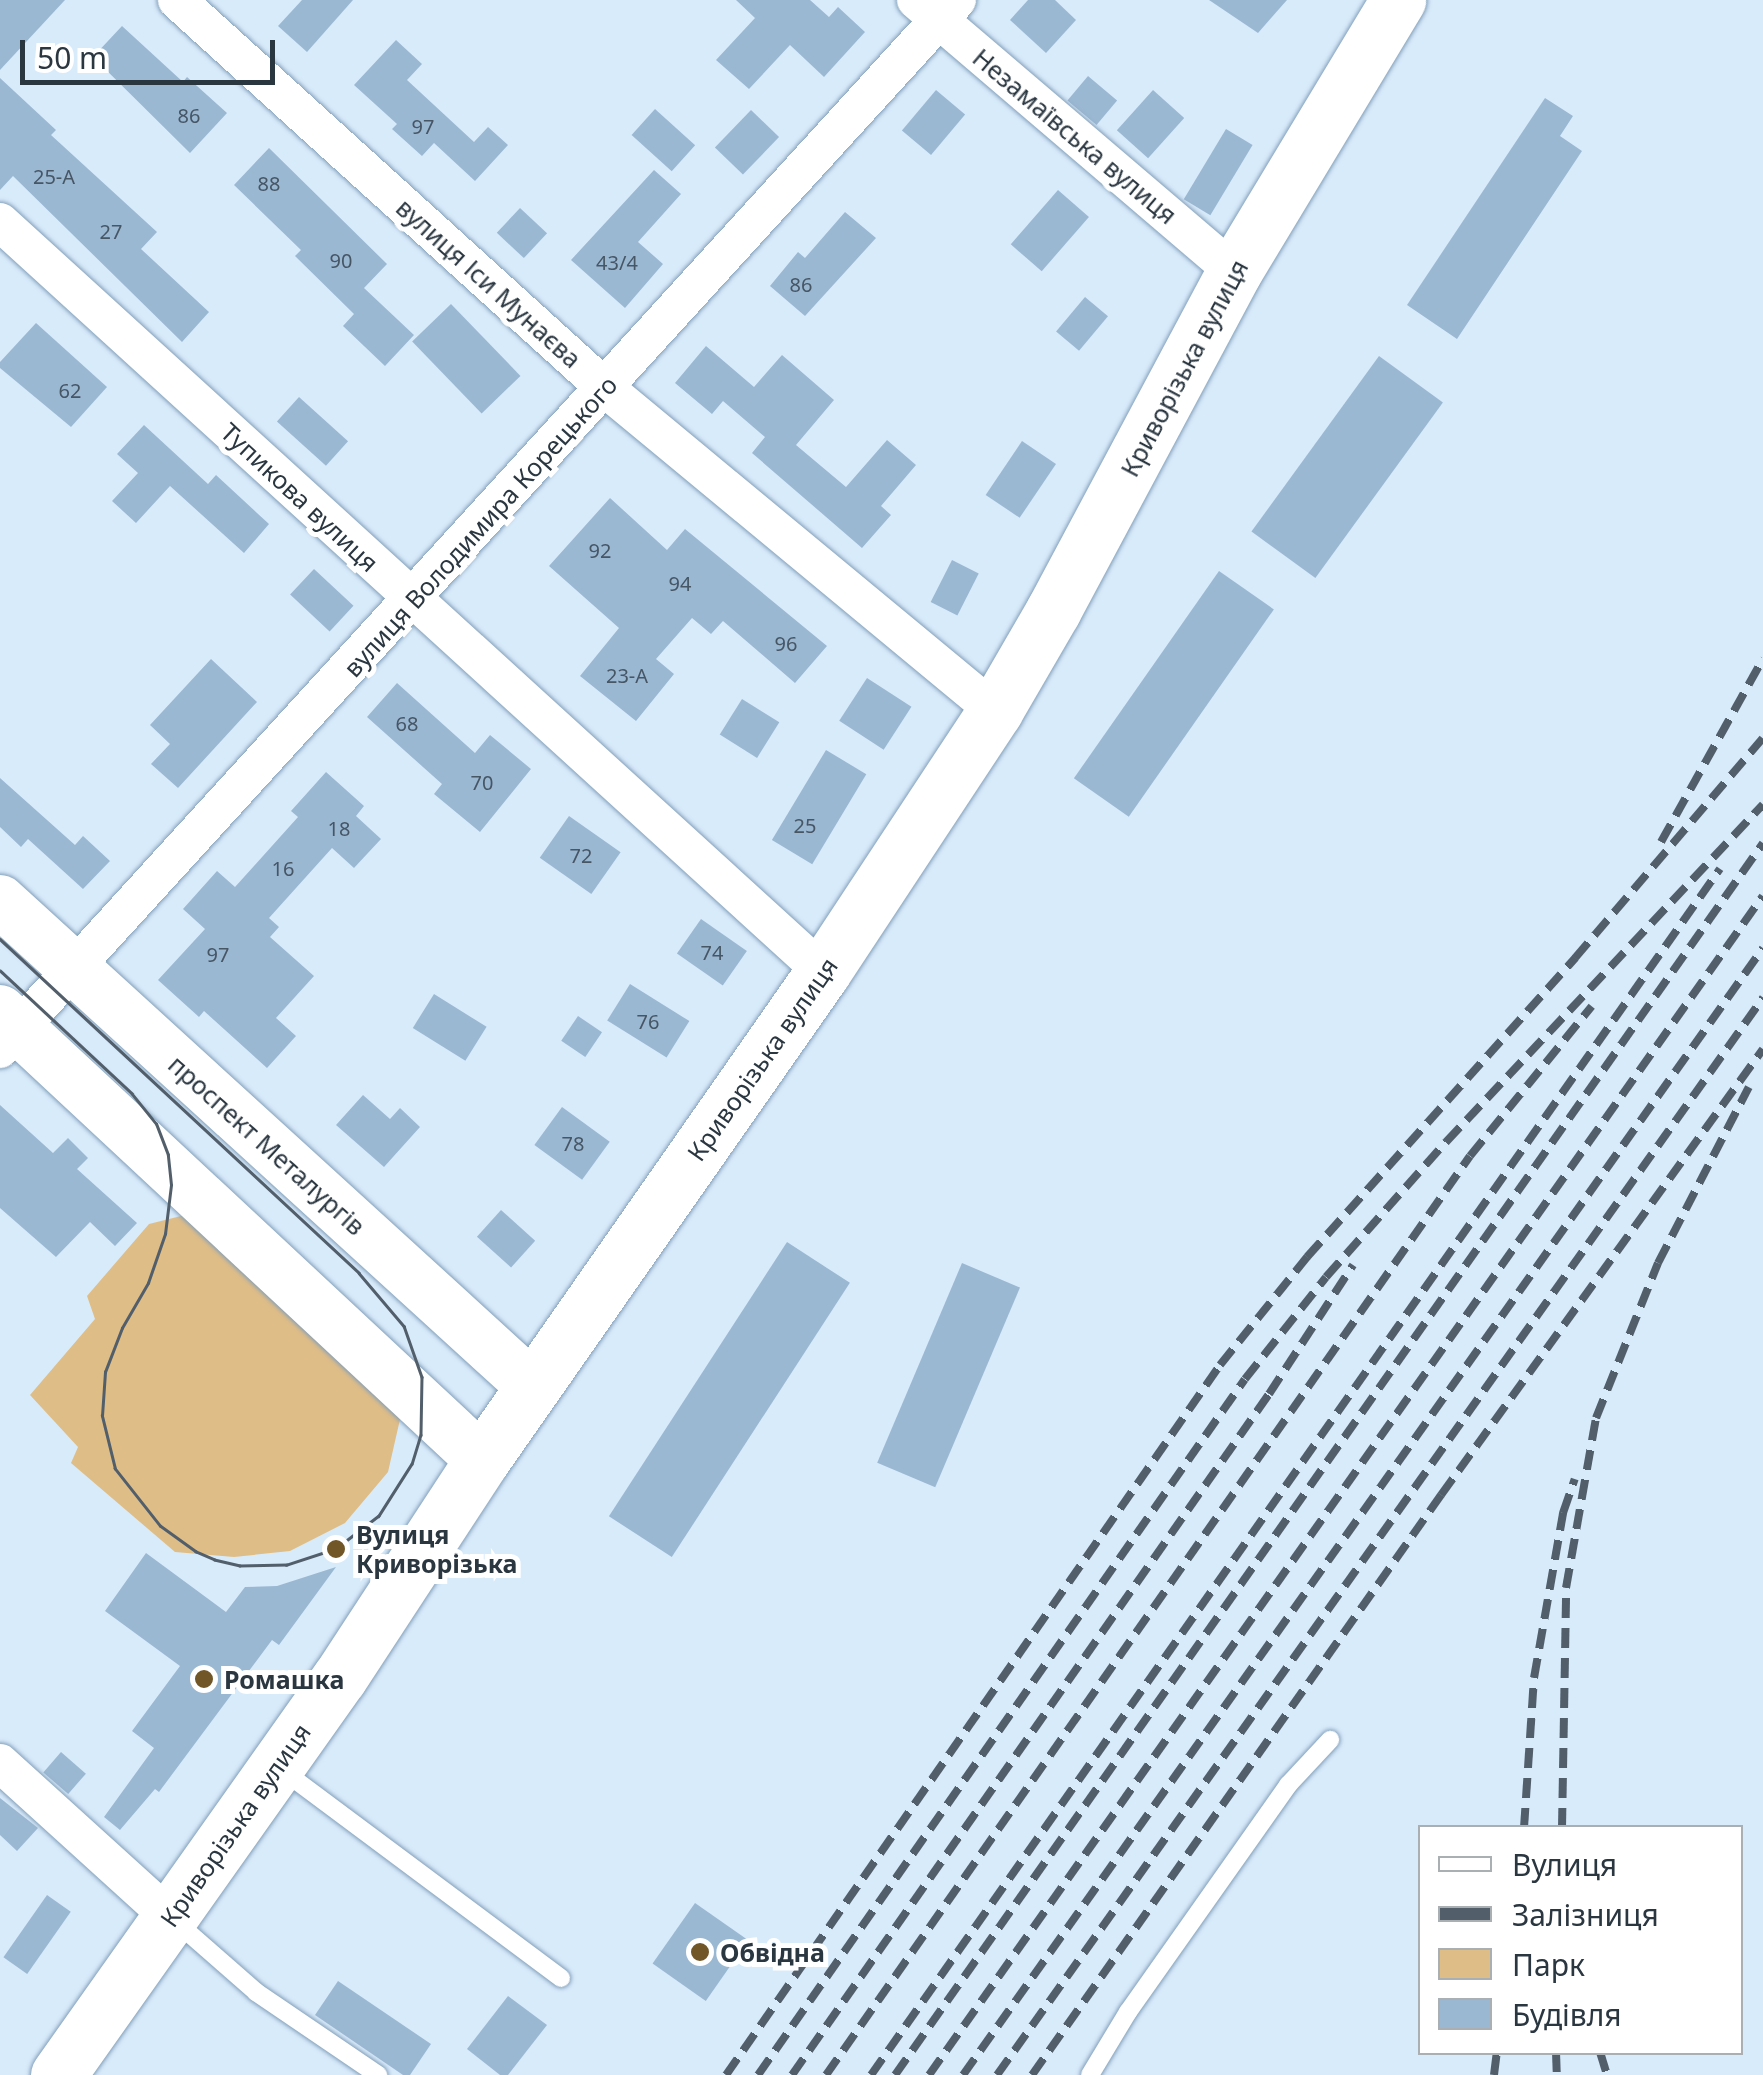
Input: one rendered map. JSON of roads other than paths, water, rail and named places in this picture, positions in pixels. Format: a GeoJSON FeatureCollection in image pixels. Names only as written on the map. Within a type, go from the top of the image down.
{"type":"FeatureCollection","features":[{"type":"Feature","properties":{"kind":"main road","name":"Криворізька вулиця"},"geometry":{"type":"LineString","coordinates":[[58,2075],[278,1766],[482,1460],[824,972],[995,711],[1054,611],[1234,272],[1398,0]]}},
{"type":"Feature","properties":{"kind":"main road","name":"проспект Металургів"},"geometry":{"type":"LineString","coordinates":[[0,901],[534,1388]]}},
{"type":"Feature","properties":{"kind":"main road"},"geometry":{"type":"LineString","coordinates":[[6,1030],[482,1460]]}},
{"type":"Feature","properties":{"kind":"street","name":"вулиця Іси Мунаєва"},"geometry":{"type":"LineString","coordinates":[[176,0],[605,388],[995,711]]}},
{"type":"Feature","properties":{"kind":"street","name":"вулиця Володимира Корецького"},"geometry":{"type":"LineString","coordinates":[[6,1030],[73,968],[412,601],[605,388],[937,6]]}},
{"type":"Feature","properties":{"kind":"street","name":"Незамаївська вулиця"},"geometry":{"type":"LineString","coordinates":[[937,6],[1234,272]]}},
{"type":"Feature","properties":{"kind":"street","name":"Тупикова вулиця"},"geometry":{"type":"LineString","coordinates":[[0,222],[824,972]]}},
{"type":"Feature","properties":{"kind":"street"},"geometry":{"type":"LineString","coordinates":[[0,1763],[170,1917]]}},
{"type":"Feature","properties":{"kind":"lane"},"geometry":{"type":"LineString","coordinates":[[1090,2075],[1128,2012],[1288,1785],[1330,1740]]}},
{"type":"Feature","properties":{"kind":"lane"},"geometry":{"type":"LineString","coordinates":[[278,1766],[561,1978]]}},
{"type":"Feature","properties":{"kind":"lane"},"geometry":{"type":"LineString","coordinates":[[170,1917],[256,1992],[378,2075]]}},
{"type":"Feature","properties":{"kind":"tram line"},"geometry":{"type":"LineString","coordinates":[[0,939],[359,1273],[404,1326],[422,1377],[421,1435],[412,1464],[379,1516],[336,1549],[287,1565],[240,1566],[215,1560],[196,1552],[160,1526],[115,1469],[102,1416],[105,1372],[122,1328],[148,1283],[165,1234],[171,1185],[168,1155],[156,1124],[132,1094],[0,971]]}},
{"type":"Feature","properties":{"kind":"railway"},"geometry":{"type":"LineString","coordinates":[[1661,842],[1763,659]]}},
{"type":"Feature","properties":{"kind":"railway"},"geometry":{"type":"LineString","coordinates":[[726,2075],[1220,1365],[1307,1257],[1575,958],[1763,738]]}},
{"type":"Feature","properties":{"kind":"railway"},"geometry":{"type":"LineString","coordinates":[[758,2075],[1245,1379],[1326,1277],[1446,1142],[1763,804]]}},
{"type":"Feature","properties":{"kind":"railway"},"geometry":{"type":"LineString","coordinates":[[895,2075],[1763,843]]}},
{"type":"Feature","properties":{"kind":"railway"},"geometry":{"type":"LineString","coordinates":[[871,2075],[1720,869]]}},
{"type":"Feature","properties":{"kind":"railway"},"geometry":{"type":"LineString","coordinates":[[929,2075],[1763,896]]}},
{"type":"Feature","properties":{"kind":"railway"},"geometry":{"type":"LineString","coordinates":[[963,2075],[1763,948]]}},
{"type":"Feature","properties":{"kind":"railway"},"geometry":{"type":"LineString","coordinates":[[997,2075],[1763,998]]}},
{"type":"Feature","properties":{"kind":"railway"},"geometry":{"type":"LineString","coordinates":[[826,2075],[1470,1156],[1592,1006]]}},
{"type":"Feature","properties":{"kind":"railway"},"geometry":{"type":"LineString","coordinates":[[1032,2075],[1441,1495],[1763,1049]]}},
{"type":"Feature","properties":{"kind":"railway"},"geometry":{"type":"LineString","coordinates":[[1562,1825],[1566,1588],[1596,1418],[1658,1263],[1749,1087]]}},
{"type":"Feature","properties":{"kind":"railway"},"geometry":{"type":"LineString","coordinates":[[792,2075],[1269,1394],[1353,1265]]}},
{"type":"Feature","properties":{"kind":"railway"},"geometry":{"type":"LineString","coordinates":[[1524,1825],[1534,1678],[1563,1513],[1575,1479]]}},
{"type":"Feature","properties":{"kind":"railway"},"geometry":{"type":"LineString","coordinates":[[1494,2075],[1497,2055]]}},
{"type":"Feature","properties":{"kind":"railway"},"geometry":{"type":"LineString","coordinates":[[1556,2055],[1557,2075]]}},
{"type":"Feature","properties":{"kind":"railway"},"geometry":{"type":"LineString","coordinates":[[1601,2055],[1607,2075]]}},
{"type":"Feature","properties":{"kind":"place","name":"Вулиця Криворізька"},"geometry":{"type":"Point","coordinates":[336,1549]}},
{"type":"Feature","properties":{"kind":"place","name":"Ромашка"},"geometry":{"type":"Point","coordinates":[204,1679]}},
{"type":"Feature","properties":{"kind":"place","name":"Обвідна"},"geometry":{"type":"Point","coordinates":[700,1952]}}]}
